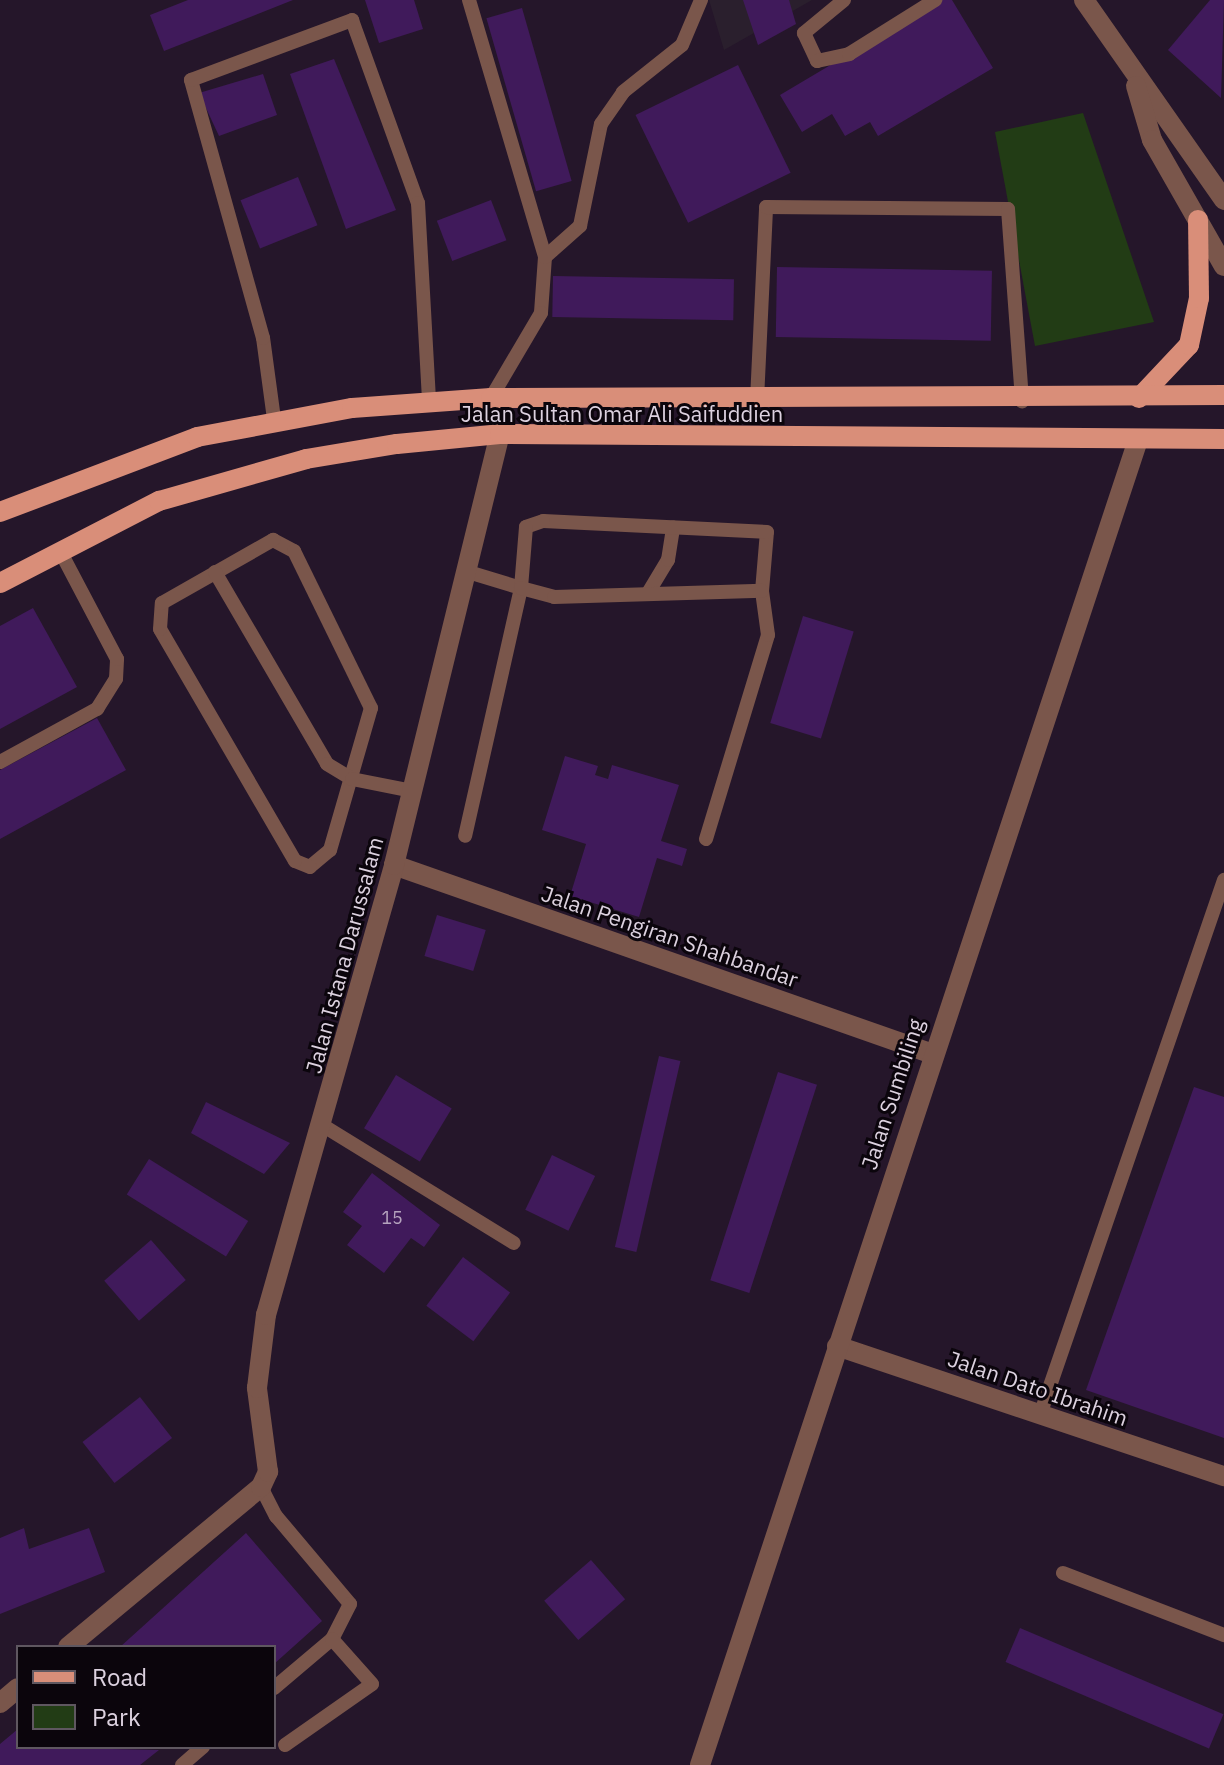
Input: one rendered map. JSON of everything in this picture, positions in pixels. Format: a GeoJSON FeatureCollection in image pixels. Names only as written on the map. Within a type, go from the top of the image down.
{"type":"FeatureCollection","features":[{"type":"Feature","properties":{"kind":"main road"},"geometry":{"type":"LineString","coordinates":[[1139,398],[1189,345],[1199,298],[1198,220]]}},
{"type":"Feature","properties":{"kind":"main road","name":"Jalan Sultan Omar Ali Saifuddien"},"geometry":{"type":"LineString","coordinates":[[0,512],[125,459],[274,419],[429,401],[491,398],[1022,401],[1224,395]]}},
{"type":"Feature","properties":{"kind":"main road","name":"Jalan Sultan Omar Ali Saifuddien"},"geometry":{"type":"LineString","coordinates":[[0,583],[159,501],[229,478],[397,444],[500,434],[1224,439]]}},
{"type":"Feature","properties":{"kind":"street"},"geometry":{"type":"LineString","coordinates":[[1084,0],[1132,74],[1224,200]]}},
{"type":"Feature","properties":{"kind":"street"},"geometry":{"type":"LineString","coordinates":[[1132,74],[1152,140],[1224,266]]}},
{"type":"Feature","properties":{"kind":"street","name":"Jalan Istana Darussalam"},"geometry":{"type":"LineString","coordinates":[[261,1487],[268,1472],[259,1352],[394,865],[500,434]]}},
{"type":"Feature","properties":{"kind":"street","name":"Jalan Sumbiling"},"geometry":{"type":"LineString","coordinates":[[700,1765],[930,1053],[1138,440]]}},
{"type":"Feature","properties":{"kind":"street","name":"Jalan Pengiran Shahbandar"},"geometry":{"type":"LineString","coordinates":[[394,865],[930,1053]]}},
{"type":"Feature","properties":{"kind":"street","name":"Jalan Dato Ibrahim"},"geometry":{"type":"LineString","coordinates":[[837,1346],[1224,1476]]}},
{"type":"Feature","properties":{"kind":"street"},"geometry":{"type":"LineString","coordinates":[[76,1644],[261,1487]]}},
{"type":"Feature","properties":{"kind":"street"},"geometry":{"type":"LineString","coordinates":[[0,1703],[16,1690]]}},
{"type":"Feature","properties":{"kind":"lane"},"geometry":{"type":"LineString","coordinates":[[469,0],[545,257],[541,313],[491,398]]}},
{"type":"Feature","properties":{"kind":"lane"},"geometry":{"type":"LineString","coordinates":[[545,257],[580,226],[601,124],[623,92],[682,45],[701,0]]}},
{"type":"Feature","properties":{"kind":"lane"},"geometry":{"type":"LineString","coordinates":[[844,0],[804,33],[817,61],[849,54],[935,0]]}},
{"type":"Feature","properties":{"kind":"lane"},"geometry":{"type":"LineString","coordinates":[[274,419],[263,338],[191,80],[352,20],[418,203],[429,401]]}},
{"type":"Feature","properties":{"kind":"lane"},"geometry":{"type":"LineString","coordinates":[[757,400],[766,207],[1008,209],[1022,401]]}},
{"type":"Feature","properties":{"kind":"lane"},"geometry":{"type":"LineString","coordinates":[[465,836],[521,588],[526,527],[543,521],[767,532],[762,591],[768,635],[706,839]]}},
{"type":"Feature","properties":{"kind":"lane"},"geometry":{"type":"LineString","coordinates":[[648,593],[668,560],[673,527]]}},
{"type":"Feature","properties":{"kind":"lane"},"geometry":{"type":"LineString","coordinates":[[273,540],[294,551],[371,708],[352,779],[330,850],[310,867],[295,861],[160,629],[162,603],[273,540]]}},
{"type":"Feature","properties":{"kind":"lane"},"geometry":{"type":"LineString","coordinates":[[0,762],[97,709],[116,679],[117,659],[60,551]]}},
{"type":"Feature","properties":{"kind":"lane"},"geometry":{"type":"LineString","coordinates":[[465,571],[554,597],[762,591]]}},
{"type":"Feature","properties":{"kind":"lane"},"geometry":{"type":"LineString","coordinates":[[215,572],[327,764],[352,779],[412,791]]}},
{"type":"Feature","properties":{"kind":"lane"},"geometry":{"type":"LineString","coordinates":[[1040,1415],[1224,880]]}},
{"type":"Feature","properties":{"kind":"lane"},"geometry":{"type":"LineString","coordinates":[[322,1125],[514,1243]]}},
{"type":"Feature","properties":{"kind":"lane"},"geometry":{"type":"LineString","coordinates":[[261,1487],[276,1516],[350,1604],[332,1639],[276,1686]]}},
{"type":"Feature","properties":{"kind":"lane"},"geometry":{"type":"LineString","coordinates":[[1063,1573],[1224,1635]]}},
{"type":"Feature","properties":{"kind":"lane"},"geometry":{"type":"LineString","coordinates":[[285,1745],[372,1684],[332,1639]]}},
{"type":"Feature","properties":{"kind":"lane"},"geometry":{"type":"LineString","coordinates":[[185,1762],[201,1749]]}},
{"type":"Feature","properties":{"kind":"shaded area"},"geometry":{"type":"Polygon","coordinates":[[[709,0],[812,0],[724,50],[709,0]]]}},
{"type":"Feature","properties":{"kind":"green space"},"geometry":{"type":"Polygon","coordinates":[[[1083,113],[1154,322],[1035,346],[995,132],[1083,113]]]}},
{"type":"Feature","properties":{"kind":"building"},"geometry":{"type":"Polygon","coordinates":[[[188,0],[293,0],[164,51],[150,15],[188,0]]]}},
{"type":"Feature","properties":{"kind":"building"},"geometry":{"type":"Polygon","coordinates":[[[365,0],[414,0],[423,29],[379,43],[365,0]]]}},
{"type":"Feature","properties":{"kind":"building"},"geometry":{"type":"Polygon","coordinates":[[[743,0],[789,0],[796,24],[758,45],[743,0]]]}},
{"type":"Feature","properties":{"kind":"building"},"geometry":{"type":"Polygon","coordinates":[[[940,0],[952,0],[993,68],[878,136],[870,122],[845,136],[832,114],[802,132],[780,95],[940,0]]]}},
{"type":"Feature","properties":{"kind":"building"},"geometry":{"type":"Polygon","coordinates":[[[1210,0],[1224,0],[1221,98],[1168,50],[1210,0]]]}},
{"type":"Feature","properties":{"kind":"building"},"geometry":{"type":"Polygon","coordinates":[[[522,8],[572,181],[536,191],[486,18],[522,8]]]}},
{"type":"Feature","properties":{"kind":"building"},"geometry":{"type":"Polygon","coordinates":[[[334,59],[396,210],[346,229],[290,74],[334,59]]]}},
{"type":"Feature","properties":{"kind":"building"},"geometry":{"type":"Polygon","coordinates":[[[738,65],[791,173],[688,223],[636,115],[738,65]]]}},
{"type":"Feature","properties":{"kind":"building"},"geometry":{"type":"Polygon","coordinates":[[[263,74],[277,115],[219,136],[199,93],[263,74]]]}},
{"type":"Feature","properties":{"kind":"building"},"geometry":{"type":"Polygon","coordinates":[[[298,177],[317,225],[260,248],[241,200],[298,177]]]}},
{"type":"Feature","properties":{"kind":"building"},"geometry":{"type":"Polygon","coordinates":[[[491,200],[506,240],[452,261],[437,221],[491,200]]]}},
{"type":"Feature","properties":{"kind":"building"},"geometry":{"type":"Polygon","coordinates":[[[777,267],[992,271],[991,341],[776,337],[777,267]]]}},
{"type":"Feature","properties":{"kind":"building"},"geometry":{"type":"Polygon","coordinates":[[[553,276],[734,279],[733,320],[552,317],[553,276]]]}},
{"type":"Feature","properties":{"kind":"building"},"geometry":{"type":"Polygon","coordinates":[[[33,608],[77,687],[0,729],[0,626],[33,608]]]}},
{"type":"Feature","properties":{"kind":"building"},"geometry":{"type":"Polygon","coordinates":[[[803,616],[854,631],[821,739],[770,723],[803,616]]]}},
{"type":"Feature","properties":{"kind":"building"},"geometry":{"type":"Polygon","coordinates":[[[97,718],[126,770],[0,839],[0,770],[97,718]]]}},
{"type":"Feature","properties":{"kind":"building"},"geometry":{"type":"Polygon","coordinates":[[[565,756],[598,766],[595,775],[608,779],[612,765],[679,785],[661,841],[687,849],[682,866],[657,858],[639,917],[570,896],[586,844],[542,830],[565,756]]]}},
{"type":"Feature","properties":{"kind":"building"},"geometry":{"type":"Polygon","coordinates":[[[437,915],[486,930],[473,971],[424,956],[437,915]]]}},
{"type":"Feature","properties":{"kind":"building"},"geometry":{"type":"Polygon","coordinates":[[[659,1056],[680,1061],[636,1252],[615,1247],[659,1056]]]}},
{"type":"Feature","properties":{"kind":"building"},"geometry":{"type":"Polygon","coordinates":[[[778,1072],[817,1085],[749,1293],[710,1280],[778,1072]]]}},
{"type":"Feature","properties":{"kind":"building"},"geometry":{"type":"Polygon","coordinates":[[[396,1075],[452,1108],[420,1162],[364,1128],[396,1075]]]}},
{"type":"Feature","properties":{"kind":"building"},"geometry":{"type":"Polygon","coordinates":[[[1194,1087],[1224,1097],[1224,1438],[1086,1390],[1194,1087]]]}},
{"type":"Feature","properties":{"kind":"building"},"geometry":{"type":"Polygon","coordinates":[[[206,1102],[290,1143],[264,1174],[191,1133],[206,1102]]]}},
{"type":"Feature","properties":{"kind":"building"},"geometry":{"type":"Polygon","coordinates":[[[552,1155],[595,1176],[568,1231],[525,1210],[552,1155]]]}},
{"type":"Feature","properties":{"kind":"building"},"geometry":{"type":"Polygon","coordinates":[[[149,1159],[248,1221],[226,1257],[127,1195],[149,1159]]]}},
{"type":"Feature","properties":{"kind":"building"},"geometry":{"type":"Polygon","coordinates":[[[372,1173],[440,1225],[424,1247],[411,1238],[384,1273],[347,1245],[362,1226],[343,1212],[372,1173]]]}},
{"type":"Feature","properties":{"kind":"building"},"geometry":{"type":"Polygon","coordinates":[[[151,1240],[186,1280],[139,1321],[104,1281],[151,1240]]]}},
{"type":"Feature","properties":{"kind":"building"},"geometry":{"type":"Polygon","coordinates":[[[463,1257],[510,1293],[473,1341],[426,1306],[463,1257]]]}},
{"type":"Feature","properties":{"kind":"building"},"geometry":{"type":"Polygon","coordinates":[[[140,1397],[172,1438],[114,1483],[82,1442],[140,1397]]]}},
{"type":"Feature","properties":{"kind":"building"},"geometry":{"type":"Polygon","coordinates":[[[24,1528],[29,1549],[89,1528],[105,1572],[0,1614],[0,1538],[24,1528]]]}},
{"type":"Feature","properties":{"kind":"building"},"geometry":{"type":"Polygon","coordinates":[[[246,1533],[322,1621],[276,1662],[276,1645],[122,1645],[246,1533]]]}},
{"type":"Feature","properties":{"kind":"building"},"geometry":{"type":"Polygon","coordinates":[[[591,1560],[625,1599],[578,1640],[544,1601],[591,1560]]]}},
{"type":"Feature","properties":{"kind":"building"},"geometry":{"type":"Polygon","coordinates":[[[1020,1628],[1223,1714],[1209,1748],[1006,1662],[1020,1628]]]}},
{"type":"Feature","properties":{"kind":"building"},"geometry":{"type":"Polygon","coordinates":[[[16,1731],[16,1749],[159,1750],[140,1765],[0,1765],[0,1744],[16,1731]]]}}]}
